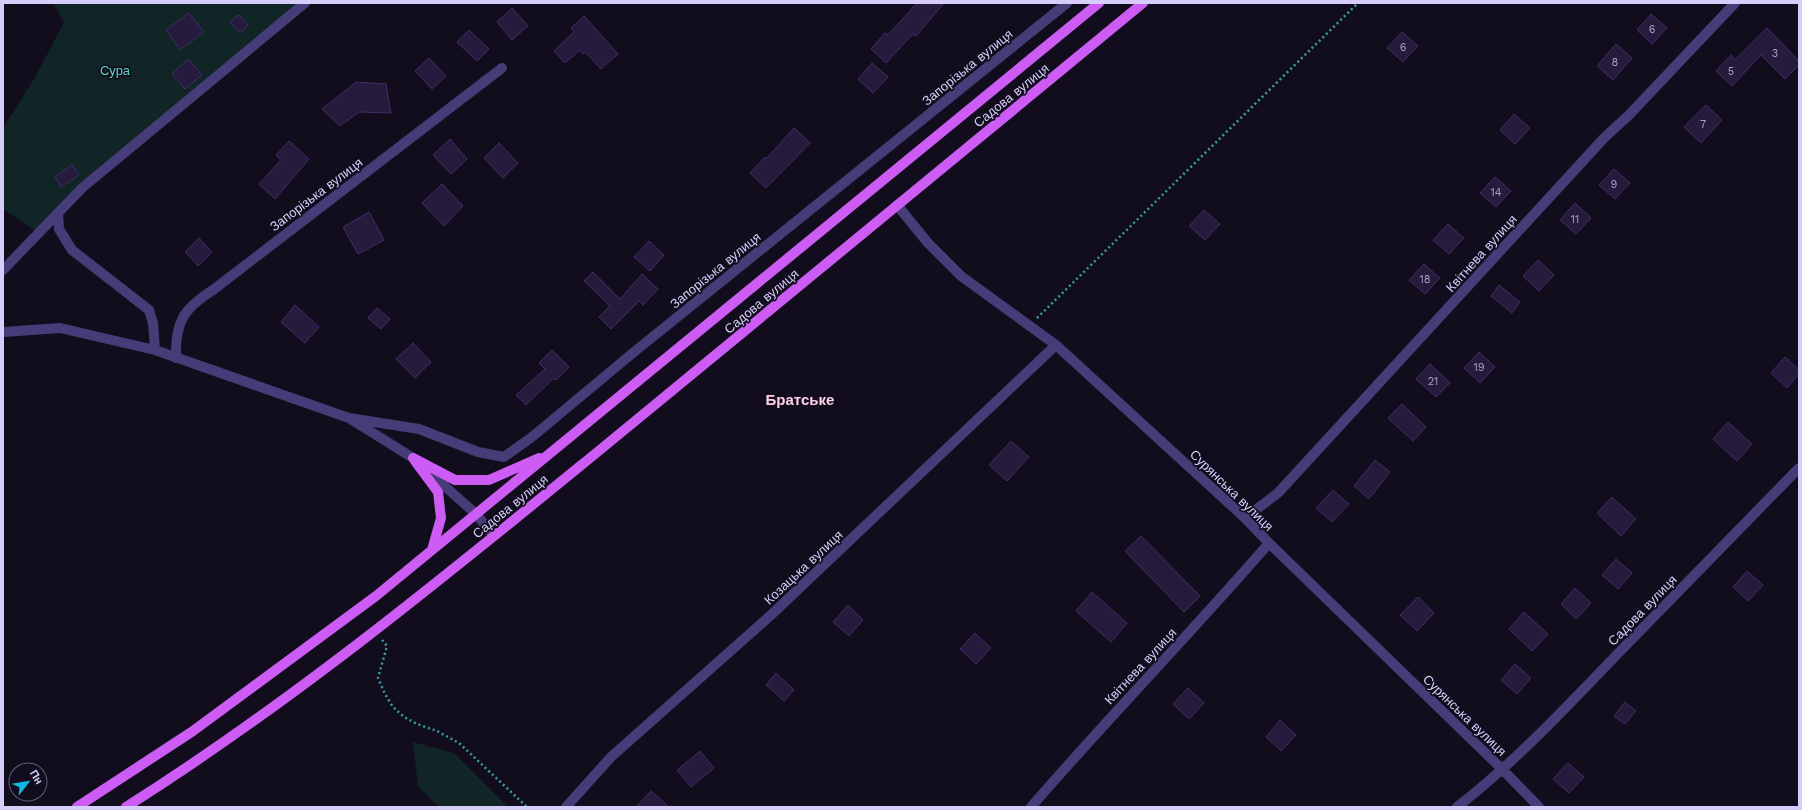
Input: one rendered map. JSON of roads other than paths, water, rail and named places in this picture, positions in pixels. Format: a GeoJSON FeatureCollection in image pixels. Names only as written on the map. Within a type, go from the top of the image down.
{"type":"FeatureCollection","features":[{"type":"Feature","properties":{"kind":"main road","name":"Садова вулиця"},"geometry":{"type":"LineString","coordinates":[[77,807],[206,722],[370,601],[1099,3]]}},
{"type":"Feature","properties":{"kind":"main road","name":"Садова вулиця"},"geometry":{"type":"LineString","coordinates":[[126,807],[232,737],[394,617],[729,345],[1143,3]]}},
{"type":"Feature","properties":{"kind":"main road"},"geometry":{"type":"LineString","coordinates":[[413,458],[455,480],[489,480],[550,453]]}},
{"type":"Feature","properties":{"kind":"main road"},"geometry":{"type":"LineString","coordinates":[[413,458],[438,492],[441,518],[432,550]]}},
{"type":"Feature","properties":{"kind":"street"},"geometry":{"type":"LineString","coordinates":[[3,270],[82,188],[305,3]]}},
{"type":"Feature","properties":{"kind":"street","name":"Запорізька вулиця"},"geometry":{"type":"LineString","coordinates":[[349,418],[419,429],[478,452],[504,456],[532,437],[634,352],[1067,3]]}},
{"type":"Feature","properties":{"kind":"street","name":"Квітнева вулиця"},"geometry":{"type":"LineString","coordinates":[[1245,518],[1278,493],[1599,144],[1629,115],[1735,3]]}},
{"type":"Feature","properties":{"kind":"street","name":"Запорізька вулиця"},"geometry":{"type":"LineString","coordinates":[[176,358],[176,337],[182,317],[195,301],[213,290],[502,68]]}},
{"type":"Feature","properties":{"kind":"street","name":"Сурянська вулиця"},"geometry":{"type":"LineString","coordinates":[[897,205],[928,243],[961,276],[1056,345],[1245,518],[1539,807]]}},
{"type":"Feature","properties":{"kind":"street"},"geometry":{"type":"LineString","coordinates":[[58,214],[59,229],[72,250],[149,310],[154,323],[155,350]]}},
{"type":"Feature","properties":{"kind":"street"},"geometry":{"type":"LineString","coordinates":[[3,332],[60,328],[155,350],[349,418],[413,458],[476,514],[494,536]]}},
{"type":"Feature","properties":{"kind":"street","name":"Козацька вулиця"},"geometry":{"type":"LineString","coordinates":[[566,807],[611,757],[771,615],[1056,345]]}},
{"type":"Feature","properties":{"kind":"street","name":"Садова вулиця"},"geometry":{"type":"LineString","coordinates":[[1458,807],[1503,770],[1551,723],[1799,468]]}},
{"type":"Feature","properties":{"kind":"street","name":"Квітнева вулиця"},"geometry":{"type":"LineString","coordinates":[[1032,807],[1075,756],[1228,591],[1269,543]]}},
{"type":"Feature","properties":{"kind":"district","name":"Братське"},"geometry":{"type":"Point","coordinates":[800,400]}},
{"type":"Feature","properties":{"kind":"park label","name":"Сура"},"geometry":{"type":"Point","coordinates":[115,70]}}]}
